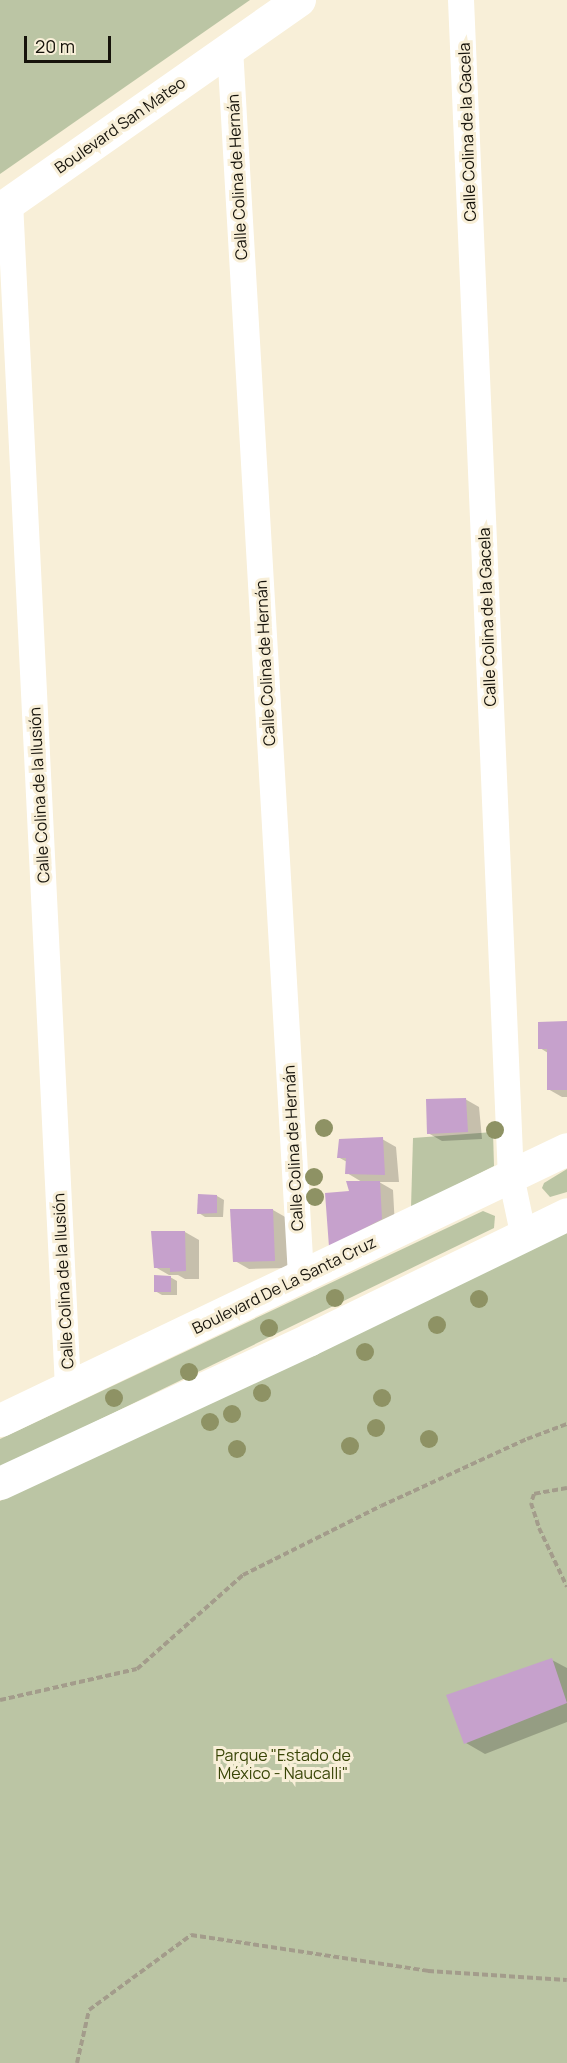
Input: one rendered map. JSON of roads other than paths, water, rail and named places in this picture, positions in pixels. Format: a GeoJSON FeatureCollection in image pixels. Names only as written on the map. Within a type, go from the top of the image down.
{"type":"FeatureCollection","features":[{"type":"Feature","properties":{"kind":"main road","name":"Boulevard San Mateo"},"geometry":{"type":"LineString","coordinates":[[5,205],[299,0]]}},
{"type":"Feature","properties":{"kind":"main road","name":"Boulevard De La Santa Cruz"},"geometry":{"type":"LineString","coordinates":[[0,1420],[567,1149]]}},
{"type":"Feature","properties":{"kind":"main road"},"geometry":{"type":"LineString","coordinates":[[0,1483],[318,1335],[567,1214]]}},
{"type":"Feature","properties":{"kind":"street","name":"Calle Colina de la Gacela"},"geometry":{"type":"LineString","coordinates":[[461,0],[511,1176],[524,1233]]}},
{"type":"Feature","properties":{"kind":"street","name":"Calle Colina de Hernán"},"geometry":{"type":"LineString","coordinates":[[230,48],[301,1277]]}},
{"type":"Feature","properties":{"kind":"street","name":"Calle Colina de la Ilusión"},"geometry":{"type":"LineString","coordinates":[[5,205],[68,1388]]}},
{"type":"Feature","properties":{"kind":"park label","name":"Parque \"Estado de México - Naucalli\""},"geometry":{"type":"Point","coordinates":[283,1764]}}]}
